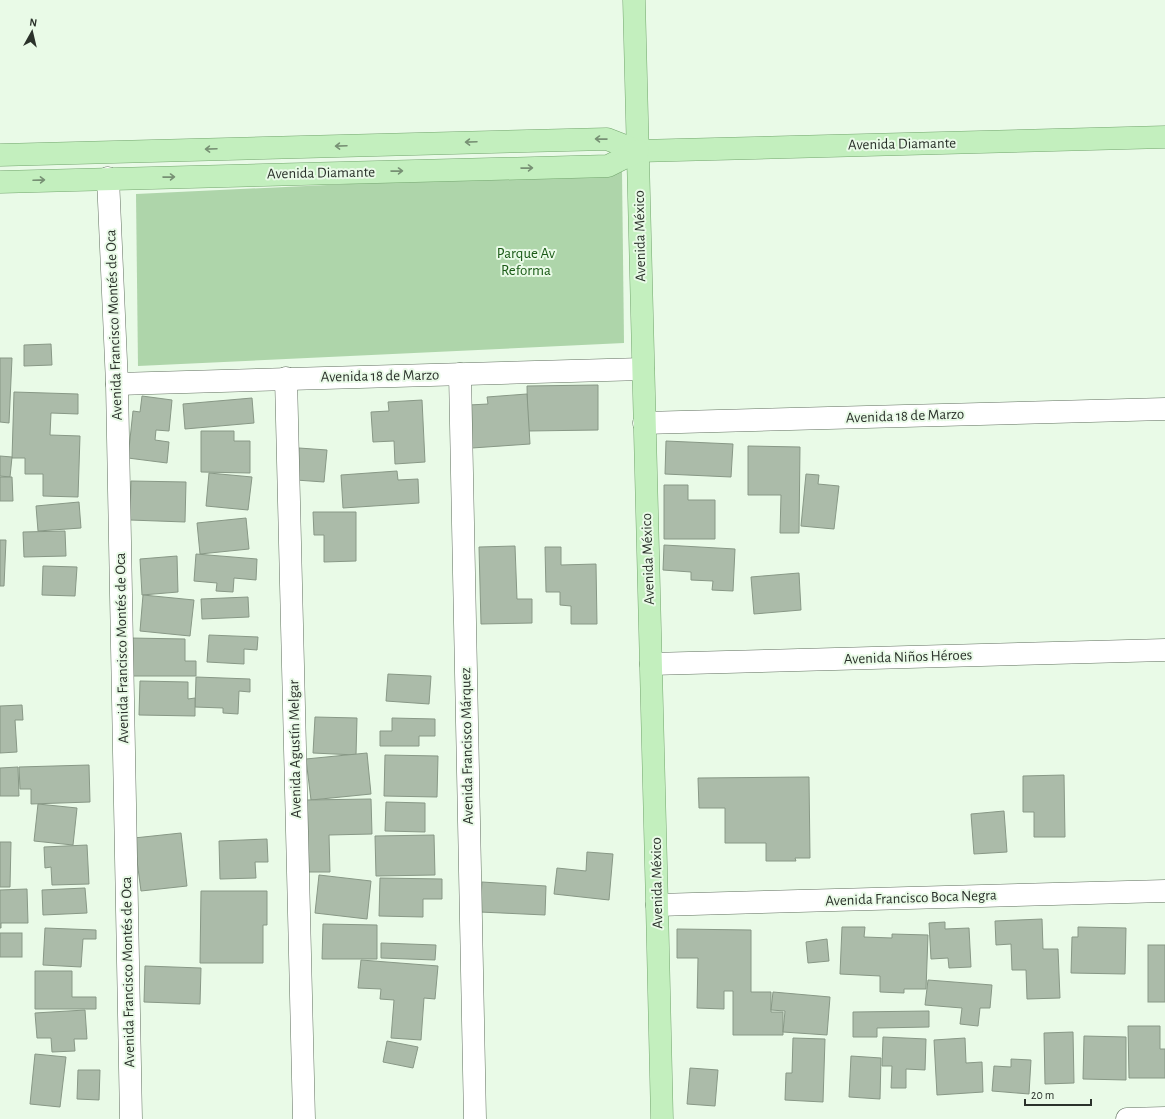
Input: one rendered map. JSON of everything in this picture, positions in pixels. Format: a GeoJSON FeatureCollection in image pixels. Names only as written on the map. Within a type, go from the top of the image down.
{"type":"FeatureCollection","features":[{"type":"Feature","properties":{"kind":"main road","name":"Avenida México"},"geometry":{"type":"LineString","coordinates":[[634,0],[644,424],[658,905],[662,1119]]}},
{"type":"Feature","properties":{"kind":"main road","name":"Avenida Diamante"},"geometry":{"type":"LineString","coordinates":[[0,155],[607,139],[638,151],[1165,137]]}},
{"type":"Feature","properties":{"kind":"main road","name":"Avenida Diamante"},"geometry":{"type":"LineString","coordinates":[[0,182],[608,166],[638,151]]}},
{"type":"Feature","properties":{"kind":"street","name":"Avenida Francisco Montés de Oca"},"geometry":{"type":"LineString","coordinates":[[108,178],[117,384],[131,1119]]}},
{"type":"Feature","properties":{"kind":"street","name":"Avenida 18 de Marzo"},"geometry":{"type":"LineString","coordinates":[[117,384],[643,369]]}},
{"type":"Feature","properties":{"kind":"street","name":"Avenida Francisco Márquez"},"geometry":{"type":"LineString","coordinates":[[460,374],[475,1119]]}},
{"type":"Feature","properties":{"kind":"street","name":"Avenida Agustín Melgar"},"geometry":{"type":"LineString","coordinates":[[286,378],[304,1119]]}},
{"type":"Feature","properties":{"kind":"street","name":"Avenida 18 de Marzo"},"geometry":{"type":"LineString","coordinates":[[644,424],[1165,409]]}},
{"type":"Feature","properties":{"kind":"street","name":"Avenida Niños Héroes"},"geometry":{"type":"LineString","coordinates":[[651,664],[1165,650]]}},
{"type":"Feature","properties":{"kind":"street","name":"Avenida Francisco Boca Negra"},"geometry":{"type":"LineString","coordinates":[[658,905],[1165,891]]}},
{"type":"Feature","properties":{"kind":"street"},"geometry":{"type":"LineString","coordinates":[[1127,1119],[1165,1118]]}},
{"type":"Feature","properties":{"kind":"green space","name":"Parque Av Reforma"},"geometry":{"type":"Polygon","coordinates":[[[622,171],[624,343],[138,366],[136,194],[622,171]]]}},
{"type":"Feature","properties":{"kind":"building"},"geometry":{"type":"Polygon","coordinates":[[[51,344],[52,365],[24,366],[24,345],[51,344]]]}},
{"type":"Feature","properties":{"kind":"building"},"geometry":{"type":"Polygon","coordinates":[[[0,358],[12,358],[9,423],[0,422],[0,358]]]}},
{"type":"Feature","properties":{"kind":"building"},"geometry":{"type":"Polygon","coordinates":[[[598,385],[598,430],[528,431],[527,386],[598,385]]]}},
{"type":"Feature","properties":{"kind":"building"},"geometry":{"type":"Polygon","coordinates":[[[14,392],[78,394],[78,414],[51,413],[50,435],[80,436],[78,497],[43,496],[43,474],[25,474],[25,458],[12,458],[14,392]]]}},
{"type":"Feature","properties":{"kind":"building"},"geometry":{"type":"Polygon","coordinates":[[[527,394],[530,444],[472,448],[469,405],[488,404],[487,397],[527,394]]]}},
{"type":"Feature","properties":{"kind":"building"},"geometry":{"type":"Polygon","coordinates":[[[142,396],[172,400],[169,431],[156,430],[155,440],[169,442],[167,463],[128,458],[133,411],[140,412],[142,396]]]}},
{"type":"Feature","properties":{"kind":"building"},"geometry":{"type":"Polygon","coordinates":[[[252,398],[254,423],[185,429],[183,404],[252,398]]]}},
{"type":"Feature","properties":{"kind":"building"},"geometry":{"type":"Polygon","coordinates":[[[422,400],[425,462],[395,464],[394,441],[373,442],[371,412],[389,411],[388,402],[422,400]]]}},
{"type":"Feature","properties":{"kind":"building"},"geometry":{"type":"Polygon","coordinates":[[[201,431],[234,431],[234,441],[250,441],[250,473],[201,472],[201,431]]]}},
{"type":"Feature","properties":{"kind":"building"},"geometry":{"type":"Polygon","coordinates":[[[666,441],[733,444],[731,477],[665,474],[666,441]]]}},
{"type":"Feature","properties":{"kind":"building"},"geometry":{"type":"Polygon","coordinates":[[[748,446],[800,447],[799,533],[780,533],[781,495],[748,495],[748,446]]]}},
{"type":"Feature","properties":{"kind":"building"},"geometry":{"type":"Polygon","coordinates":[[[299,448],[327,450],[324,482],[296,480],[299,448]]]}},
{"type":"Feature","properties":{"kind":"building"},"geometry":{"type":"Polygon","coordinates":[[[0,456],[12,457],[10,477],[0,476],[0,456]]]}},
{"type":"Feature","properties":{"kind":"building"},"geometry":{"type":"Polygon","coordinates":[[[397,471],[398,480],[418,479],[419,503],[343,508],[341,475],[397,471]]]}},
{"type":"Feature","properties":{"kind":"building"},"geometry":{"type":"Polygon","coordinates":[[[209,473],[252,477],[248,510],[206,506],[209,473]]]}},
{"type":"Feature","properties":{"kind":"building"},"geometry":{"type":"Polygon","coordinates":[[[806,474],[819,475],[818,484],[839,486],[834,529],[801,526],[806,474]]]}},
{"type":"Feature","properties":{"kind":"building"},"geometry":{"type":"Polygon","coordinates":[[[0,477],[12,477],[13,501],[0,501],[0,477]]]}},
{"type":"Feature","properties":{"kind":"building"},"geometry":{"type":"Polygon","coordinates":[[[131,481],[186,482],[185,522],[130,520],[131,481]]]}},
{"type":"Feature","properties":{"kind":"building"},"geometry":{"type":"Polygon","coordinates":[[[664,485],[688,485],[688,500],[715,500],[715,539],[664,539],[664,485]]]}},
{"type":"Feature","properties":{"kind":"building"},"geometry":{"type":"Polygon","coordinates":[[[79,502],[81,528],[38,531],[36,506],[79,502]]]}},
{"type":"Feature","properties":{"kind":"building"},"geometry":{"type":"Polygon","coordinates":[[[313,512],[356,512],[356,561],[324,562],[324,535],[314,535],[313,512]]]}},
{"type":"Feature","properties":{"kind":"building"},"geometry":{"type":"Polygon","coordinates":[[[246,518],[249,549],[200,554],[197,523],[246,518]]]}},
{"type":"Feature","properties":{"kind":"building"},"geometry":{"type":"Polygon","coordinates":[[[65,531],[66,556],[24,557],[23,532],[65,531]]]}},
{"type":"Feature","properties":{"kind":"building"},"geometry":{"type":"Polygon","coordinates":[[[0,540],[6,540],[4,586],[0,586],[0,540]]]}},
{"type":"Feature","properties":{"kind":"building"},"geometry":{"type":"Polygon","coordinates":[[[664,545],[735,549],[733,591],[712,590],[713,581],[691,580],[691,572],[663,570],[664,545]]]}},
{"type":"Feature","properties":{"kind":"building"},"geometry":{"type":"Polygon","coordinates":[[[515,546],[517,599],[532,599],[532,623],[481,624],[479,547],[515,546]]]}},
{"type":"Feature","properties":{"kind":"building"},"geometry":{"type":"Polygon","coordinates":[[[545,547],[561,547],[561,565],[596,564],[597,624],[571,624],[571,606],[560,605],[560,592],[546,592],[545,547]]]}},
{"type":"Feature","properties":{"kind":"building"},"geometry":{"type":"Polygon","coordinates":[[[196,554],[257,559],[256,580],[234,578],[233,592],[216,591],[217,583],[194,581],[196,554]]]}},
{"type":"Feature","properties":{"kind":"building"},"geometry":{"type":"Polygon","coordinates":[[[177,556],[178,592],[142,595],[140,559],[177,556]]]}},
{"type":"Feature","properties":{"kind":"building"},"geometry":{"type":"Polygon","coordinates":[[[43,566],[77,567],[75,596],[42,595],[43,566]]]}},
{"type":"Feature","properties":{"kind":"building"},"geometry":{"type":"Polygon","coordinates":[[[799,573],[801,610],[754,614],[751,577],[799,573]]]}},
{"type":"Feature","properties":{"kind":"building"},"geometry":{"type":"Polygon","coordinates":[[[143,595],[194,600],[190,636],[140,631],[143,595]]]}},
{"type":"Feature","properties":{"kind":"building"},"geometry":{"type":"Polygon","coordinates":[[[248,597],[249,617],[202,619],[201,599],[248,597]]]}},
{"type":"Feature","properties":{"kind":"building"},"geometry":{"type":"Polygon","coordinates":[[[209,635],[258,637],[257,650],[244,649],[244,664],[207,662],[209,635]]]}},
{"type":"Feature","properties":{"kind":"building"},"geometry":{"type":"Polygon","coordinates":[[[130,638],[185,639],[185,661],[196,661],[196,676],[130,676],[130,638]]]}},
{"type":"Feature","properties":{"kind":"building"},"geometry":{"type":"Polygon","coordinates":[[[388,674],[431,676],[429,704],[386,701],[388,674]]]}},
{"type":"Feature","properties":{"kind":"building"},"geometry":{"type":"Polygon","coordinates":[[[196,677],[250,679],[250,692],[239,691],[238,714],[223,713],[223,708],[195,707],[196,677]]]}},
{"type":"Feature","properties":{"kind":"building"},"geometry":{"type":"Polygon","coordinates":[[[140,681],[188,682],[188,699],[195,698],[195,716],[139,715],[140,681]]]}},
{"type":"Feature","properties":{"kind":"building"},"geometry":{"type":"Polygon","coordinates":[[[22,705],[23,720],[15,720],[17,752],[0,753],[0,706],[22,705]]]}},
{"type":"Feature","properties":{"kind":"building"},"geometry":{"type":"Polygon","coordinates":[[[315,717],[357,718],[356,755],[313,753],[315,717]]]}},
{"type":"Feature","properties":{"kind":"building"},"geometry":{"type":"Polygon","coordinates":[[[392,718],[435,719],[435,736],[419,736],[419,746],[380,746],[380,731],[392,731],[392,718]]]}},
{"type":"Feature","properties":{"kind":"building"},"geometry":{"type":"Polygon","coordinates":[[[367,753],[371,794],[311,800],[306,759],[367,753]]]}},
{"type":"Feature","properties":{"kind":"building"},"geometry":{"type":"Polygon","coordinates":[[[385,755],[438,756],[437,797],[384,796],[385,755]]]}},
{"type":"Feature","properties":{"kind":"building"},"geometry":{"type":"Polygon","coordinates":[[[89,765],[90,802],[31,804],[31,789],[20,789],[19,767],[89,765]]]}},
{"type":"Feature","properties":{"kind":"building"},"geometry":{"type":"Polygon","coordinates":[[[18,767],[19,796],[0,796],[0,768],[18,767]]]}},
{"type":"Feature","properties":{"kind":"building"},"geometry":{"type":"Polygon","coordinates":[[[1064,775],[1065,837],[1034,837],[1034,812],[1023,812],[1023,776],[1064,775]]]}},
{"type":"Feature","properties":{"kind":"building"},"geometry":{"type":"Polygon","coordinates":[[[809,777],[810,858],[795,858],[796,861],[766,861],[766,843],[725,843],[725,808],[699,808],[698,778],[809,777]]]}},
{"type":"Feature","properties":{"kind":"building"},"geometry":{"type":"Polygon","coordinates":[[[371,799],[372,834],[329,835],[330,872],[308,872],[306,800],[371,799]]]}},
{"type":"Feature","properties":{"kind":"building"},"geometry":{"type":"Polygon","coordinates":[[[386,802],[425,803],[425,832],[385,831],[386,802]]]}},
{"type":"Feature","properties":{"kind":"building"},"geometry":{"type":"Polygon","coordinates":[[[38,804],[77,808],[73,845],[34,841],[38,804]]]}},
{"type":"Feature","properties":{"kind":"building"},"geometry":{"type":"Polygon","coordinates":[[[1004,811],[1007,852],[974,854],[971,814],[1004,811]]]}},
{"type":"Feature","properties":{"kind":"building"},"geometry":{"type":"Polygon","coordinates":[[[181,833],[187,886],[141,891],[134,838],[181,833]]]}},
{"type":"Feature","properties":{"kind":"building"},"geometry":{"type":"Polygon","coordinates":[[[434,835],[435,875],[376,876],[375,836],[434,835]]]}},
{"type":"Feature","properties":{"kind":"building"},"geometry":{"type":"Polygon","coordinates":[[[267,839],[268,862],[255,862],[256,878],[220,879],[219,841],[267,839]]]}},
{"type":"Feature","properties":{"kind":"building"},"geometry":{"type":"Polygon","coordinates":[[[0,842],[11,842],[10,887],[0,887],[0,842]]]}},
{"type":"Feature","properties":{"kind":"building"},"geometry":{"type":"Polygon","coordinates":[[[87,845],[89,884],[52,885],[51,867],[45,868],[44,847],[87,845]]]}},
{"type":"Feature","properties":{"kind":"building"},"geometry":{"type":"Polygon","coordinates":[[[587,852],[613,854],[609,900],[554,894],[557,868],[586,871],[587,852]]]}},
{"type":"Feature","properties":{"kind":"building"},"geometry":{"type":"Polygon","coordinates":[[[319,875],[371,881],[367,919],[315,913],[319,875]]]}},
{"type":"Feature","properties":{"kind":"building"},"geometry":{"type":"Polygon","coordinates":[[[380,878],[442,879],[442,899],[423,899],[423,917],[379,916],[380,878]]]}},
{"type":"Feature","properties":{"kind":"building"},"geometry":{"type":"Polygon","coordinates":[[[482,882],[546,886],[545,915],[480,912],[482,882]]]}},
{"type":"Feature","properties":{"kind":"building"},"geometry":{"type":"Polygon","coordinates":[[[85,888],[87,913],[43,915],[42,890],[85,888]]]}},
{"type":"Feature","properties":{"kind":"building"},"geometry":{"type":"Polygon","coordinates":[[[27,889],[28,923],[1,923],[0,928],[0,890],[27,889]]]}},
{"type":"Feature","properties":{"kind":"building"},"geometry":{"type":"Polygon","coordinates":[[[201,891],[267,891],[267,925],[263,925],[263,963],[200,963],[201,891]]]}},
{"type":"Feature","properties":{"kind":"building"},"geometry":{"type":"Polygon","coordinates":[[[1042,919],[1043,949],[1058,949],[1060,998],[1027,999],[1026,970],[1012,970],[1011,944],[996,945],[995,921],[1042,919]]]}},
{"type":"Feature","properties":{"kind":"building"},"geometry":{"type":"Polygon","coordinates":[[[945,922],[945,929],[969,928],[971,967],[949,968],[948,958],[931,959],[929,923],[945,922]]]}},
{"type":"Feature","properties":{"kind":"building"},"geometry":{"type":"Polygon","coordinates":[[[323,924],[377,925],[377,959],[322,959],[323,924]]]}},
{"type":"Feature","properties":{"kind":"building"},"geometry":{"type":"Polygon","coordinates":[[[842,927],[865,927],[864,937],[892,938],[892,934],[928,935],[926,989],[904,989],[904,993],[880,992],[880,976],[840,974],[842,927]]]}},
{"type":"Feature","properties":{"kind":"building"},"geometry":{"type":"Polygon","coordinates":[[[1078,927],[1126,928],[1125,974],[1071,973],[1072,937],[1078,937],[1078,927]]]}},
{"type":"Feature","properties":{"kind":"building"},"geometry":{"type":"Polygon","coordinates":[[[45,928],[96,930],[96,939],[83,939],[81,967],[43,965],[45,928]]]}},
{"type":"Feature","properties":{"kind":"building"},"geometry":{"type":"Polygon","coordinates":[[[677,929],[751,930],[751,992],[771,992],[771,1012],[783,1012],[783,1035],[733,1035],[733,991],[724,991],[724,1009],[697,1008],[698,958],[677,958],[677,929]]]}},
{"type":"Feature","properties":{"kind":"building"},"geometry":{"type":"Polygon","coordinates":[[[0,933],[22,933],[22,957],[0,957],[0,933]]]}},
{"type":"Feature","properties":{"kind":"building"},"geometry":{"type":"Polygon","coordinates":[[[827,939],[829,961],[808,963],[806,942],[827,939]]]}},
{"type":"Feature","properties":{"kind":"building"},"geometry":{"type":"Polygon","coordinates":[[[381,943],[436,945],[435,960],[381,958],[381,943]]]}},
{"type":"Feature","properties":{"kind":"building"},"geometry":{"type":"Polygon","coordinates":[[[1148,945],[1165,945],[1165,1002],[1148,1002],[1148,945]]]}},
{"type":"Feature","properties":{"kind":"building"},"geometry":{"type":"Polygon","coordinates":[[[361,960],[438,966],[435,999],[424,998],[421,1040],[391,1038],[394,1000],[380,999],[381,989],[358,988],[361,960]]]}},
{"type":"Feature","properties":{"kind":"building"},"geometry":{"type":"Polygon","coordinates":[[[145,966],[201,968],[200,1004],[144,1002],[145,966]]]}},
{"type":"Feature","properties":{"kind":"building"},"geometry":{"type":"Polygon","coordinates":[[[35,971],[72,971],[72,997],[96,997],[96,1009],[35,1009],[35,971]]]}},
{"type":"Feature","properties":{"kind":"building"},"geometry":{"type":"Polygon","coordinates":[[[928,980],[992,985],[990,1008],[980,1008],[978,1026],[960,1024],[962,1008],[925,1005],[928,980]]]}},
{"type":"Feature","properties":{"kind":"building"},"geometry":{"type":"Polygon","coordinates":[[[773,992],[830,997],[827,1035],[783,1032],[785,1011],[771,1010],[773,992]]]}},
{"type":"Feature","properties":{"kind":"building"},"geometry":{"type":"Polygon","coordinates":[[[85,1010],[87,1039],[74,1039],[75,1051],[52,1052],[51,1038],[37,1038],[35,1013],[85,1010]]]}},
{"type":"Feature","properties":{"kind":"building"},"geometry":{"type":"Polygon","coordinates":[[[929,1011],[929,1027],[877,1028],[877,1037],[853,1037],[853,1012],[929,1011]]]}},
{"type":"Feature","properties":{"kind":"building"},"geometry":{"type":"Polygon","coordinates":[[[1128,1026],[1160,1026],[1160,1049],[1165,1049],[1165,1078],[1129,1078],[1128,1026]]]}},
{"type":"Feature","properties":{"kind":"building"},"geometry":{"type":"Polygon","coordinates":[[[1073,1032],[1074,1083],[1045,1084],[1044,1033],[1073,1032]]]}},
{"type":"Feature","properties":{"kind":"building"},"geometry":{"type":"Polygon","coordinates":[[[1084,1036],[1126,1037],[1126,1080],[1083,1079],[1084,1036]]]}},
{"type":"Feature","properties":{"kind":"building"},"geometry":{"type":"Polygon","coordinates":[[[883,1037],[926,1039],[925,1070],[906,1069],[906,1088],[891,1088],[892,1066],[882,1066],[883,1037]]]}},
{"type":"Feature","properties":{"kind":"building"},"geometry":{"type":"Polygon","coordinates":[[[793,1038],[825,1039],[823,1102],[785,1100],[786,1073],[792,1073],[793,1038]]]}},
{"type":"Feature","properties":{"kind":"building"},"geometry":{"type":"Polygon","coordinates":[[[965,1038],[966,1063],[982,1062],[983,1092],[937,1095],[934,1040],[965,1038]]]}},
{"type":"Feature","properties":{"kind":"building"},"geometry":{"type":"Polygon","coordinates":[[[387,1041],[418,1047],[413,1068],[383,1062],[387,1041]]]}},
{"type":"Feature","properties":{"kind":"building"},"geometry":{"type":"Polygon","coordinates":[[[35,1054],[66,1057],[60,1107],[30,1104],[35,1054]]]}},
{"type":"Feature","properties":{"kind":"building"},"geometry":{"type":"Polygon","coordinates":[[[851,1056],[881,1058],[880,1099],[849,1097],[851,1056]]]}},
{"type":"Feature","properties":{"kind":"building"},"geometry":{"type":"Polygon","coordinates":[[[1011,1059],[1031,1060],[1029,1094],[992,1091],[994,1066],[1011,1067],[1011,1059]]]}},
{"type":"Feature","properties":{"kind":"building"},"geometry":{"type":"Polygon","coordinates":[[[690,1068],[718,1070],[715,1106],[687,1104],[690,1068]]]}},
{"type":"Feature","properties":{"kind":"building"},"geometry":{"type":"Polygon","coordinates":[[[78,1070],[100,1070],[99,1100],[77,1099],[78,1070]]]}}]}
